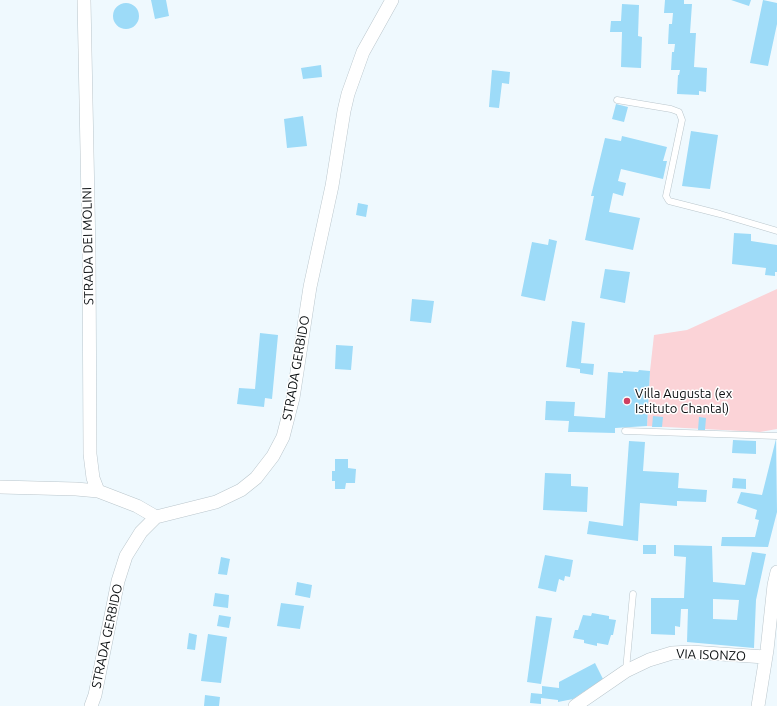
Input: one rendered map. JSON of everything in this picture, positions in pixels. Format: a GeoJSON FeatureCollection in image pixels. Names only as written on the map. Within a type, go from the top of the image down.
{"type":"FeatureCollection","features":[{"type":"Feature","properties":{"kind":"street","name":"STRADA DEI MOLINI"},"geometry":{"type":"LineString","coordinates":[[84,0],[89,260],[90,454],[93,478],[98,491]]}},
{"type":"Feature","properties":{"kind":"street","name":"STRADA GERBIDO"},"geometry":{"type":"LineString","coordinates":[[91,706],[95,695],[118,582],[126,556],[141,532],[156,517],[216,502],[241,490],[256,478],[269,461],[283,437],[293,398],[310,287],[332,186],[348,94],[363,52],[392,0]]}},
{"type":"Feature","properties":{"kind":"street"},"geometry":{"type":"LineString","coordinates":[[0,487],[76,488],[98,491],[137,506],[156,517]]}},
{"type":"Feature","properties":{"kind":"street"},"geometry":{"type":"LineString","coordinates":[[759,703],[769,648],[777,572]]}},
{"type":"Feature","properties":{"kind":"street","name":"VIA ISONZO"},"geometry":{"type":"LineString","coordinates":[[575,706],[626,672],[650,660],[672,653],[769,648]]}},
{"type":"Feature","properties":{"kind":"lane"},"geometry":{"type":"LineString","coordinates":[[617,100],[671,109],[679,112],[682,120],[666,196],[669,201],[777,231]]}},
{"type":"Feature","properties":{"kind":"lane"},"geometry":{"type":"LineString","coordinates":[[625,431],[777,436]]}},
{"type":"Feature","properties":{"kind":"lane"},"geometry":{"type":"LineString","coordinates":[[626,672],[633,594]]}},
{"type":"Feature","properties":{"kind":"shaded area"},"geometry":{"type":"Polygon","coordinates":[[[777,289],[777,429],[760,432],[647,426],[650,371],[654,335],[687,330],[777,289]]]}},
{"type":"Feature","properties":{"kind":"building"},"geometry":{"type":"Polygon","coordinates":[[[151,0],[166,0],[169,16],[155,19],[151,0]]]}},
{"type":"Feature","properties":{"kind":"building"},"geometry":{"type":"Polygon","coordinates":[[[665,0],[684,0],[684,4],[692,4],[690,33],[696,33],[694,67],[707,68],[706,92],[699,91],[699,95],[677,94],[678,75],[680,70],[671,70],[672,52],[674,52],[675,44],[668,44],[669,24],[672,24],[673,13],[664,13],[665,0]]]}},
{"type":"Feature","properties":{"kind":"building"},"geometry":{"type":"Polygon","coordinates":[[[731,0],[751,0],[749,6],[731,0]]]}},
{"type":"Feature","properties":{"kind":"building"},"geometry":{"type":"Polygon","coordinates":[[[763,0],[777,3],[777,24],[768,66],[750,63],[763,0]]]}},
{"type":"Feature","properties":{"kind":"building"},"geometry":{"type":"Polygon","coordinates":[[[126,3],[135,7],[139,16],[135,25],[126,29],[117,25],[113,16],[117,7],[126,3]]]}},
{"type":"Feature","properties":{"kind":"building"},"geometry":{"type":"Polygon","coordinates":[[[622,4],[639,5],[638,36],[642,37],[641,68],[621,67],[622,32],[610,32],[611,21],[621,21],[622,4]]]}},
{"type":"Feature","properties":{"kind":"building"},"geometry":{"type":"Polygon","coordinates":[[[321,65],[322,77],[303,79],[301,68],[321,65]]]}},
{"type":"Feature","properties":{"kind":"building"},"geometry":{"type":"Polygon","coordinates":[[[492,70],[510,72],[509,84],[502,83],[499,108],[489,107],[492,70]]]}},
{"type":"Feature","properties":{"kind":"building"},"geometry":{"type":"Polygon","coordinates":[[[616,104],[628,107],[624,122],[612,119],[616,104]]]}},
{"type":"Feature","properties":{"kind":"building"},"geometry":{"type":"Polygon","coordinates":[[[303,116],[307,146],[287,148],[284,119],[303,116]]]}},
{"type":"Feature","properties":{"kind":"building"},"geometry":{"type":"Polygon","coordinates":[[[691,131],[718,135],[710,189],[682,186],[691,131]]]}},
{"type":"Feature","properties":{"kind":"building"},"geometry":{"type":"Polygon","coordinates":[[[622,136],[667,147],[663,161],[667,161],[663,179],[621,169],[618,181],[626,183],[623,196],[613,193],[609,212],[640,218],[633,250],[585,240],[594,196],[591,196],[605,138],[621,141],[622,136]]]}},
{"type":"Feature","properties":{"kind":"building"},"geometry":{"type":"Polygon","coordinates":[[[358,203],[368,205],[366,217],[356,215],[358,203]]]}},
{"type":"Feature","properties":{"kind":"building"},"geometry":{"type":"Polygon","coordinates":[[[734,233],[751,234],[751,241],[777,245],[777,272],[775,272],[775,276],[765,275],[766,268],[732,264],[734,233]]]}},
{"type":"Feature","properties":{"kind":"building"},"geometry":{"type":"Polygon","coordinates":[[[549,239],[557,241],[545,301],[521,296],[532,242],[548,245],[549,239]]]}},
{"type":"Feature","properties":{"kind":"building"},"geometry":{"type":"Polygon","coordinates":[[[605,269],[630,272],[625,303],[600,298],[605,269]]]}},
{"type":"Feature","properties":{"kind":"building"},"geometry":{"type":"Polygon","coordinates":[[[412,299],[434,301],[431,323],[410,321],[412,299]]]}},
{"type":"Feature","properties":{"kind":"building"},"geometry":{"type":"Polygon","coordinates":[[[572,321],[585,323],[581,363],[594,364],[593,375],[580,373],[580,369],[566,367],[572,321]]]}},
{"type":"Feature","properties":{"kind":"building"},"geometry":{"type":"Polygon","coordinates":[[[260,333],[278,335],[272,399],[265,398],[264,407],[237,404],[239,388],[255,389],[260,333]]]}},
{"type":"Feature","properties":{"kind":"building"},"geometry":{"type":"Polygon","coordinates":[[[336,345],[353,346],[351,370],[335,369],[336,345]]]}},
{"type":"Feature","properties":{"kind":"building","name":"Villa Augusta (ex Istituto Chantal)"},"geometry":{"type":"Polygon","coordinates":[[[639,370],[650,371],[647,426],[615,428],[615,433],[568,432],[569,421],[545,420],[546,401],[575,402],[574,416],[605,418],[608,372],[623,373],[623,371],[638,372],[639,370]]]}},
{"type":"Feature","properties":{"kind":"building"},"geometry":{"type":"Polygon","coordinates":[[[653,416],[663,417],[662,427],[652,427],[653,416]]]}},
{"type":"Feature","properties":{"kind":"building"},"geometry":{"type":"Polygon","coordinates":[[[699,417],[706,418],[705,430],[698,430],[699,417]]]}},
{"type":"Feature","properties":{"kind":"building"},"geometry":{"type":"Polygon","coordinates":[[[776,439],[777,512],[768,547],[721,546],[722,537],[755,537],[759,520],[755,519],[757,510],[737,503],[741,492],[762,495],[776,439]]]}},
{"type":"Feature","properties":{"kind":"building"},"geometry":{"type":"Polygon","coordinates":[[[733,440],[756,441],[756,454],[732,453],[733,440]]]}},
{"type":"Feature","properties":{"kind":"building"},"geometry":{"type":"Polygon","coordinates":[[[629,441],[645,442],[643,471],[679,473],[678,488],[707,490],[706,502],[677,501],[677,506],[640,503],[638,541],[587,534],[589,521],[623,526],[629,441]]]}},
{"type":"Feature","properties":{"kind":"building"},"geometry":{"type":"Polygon","coordinates":[[[335,459],[348,459],[348,468],[356,469],[355,483],[346,483],[345,489],[335,489],[335,481],[332,481],[332,471],[335,471],[335,459]]]}},
{"type":"Feature","properties":{"kind":"building"},"geometry":{"type":"Polygon","coordinates":[[[545,473],[571,474],[571,486],[588,487],[587,512],[543,510],[545,473]]]}},
{"type":"Feature","properties":{"kind":"building"},"geometry":{"type":"Polygon","coordinates":[[[733,478],[746,479],[746,489],[732,488],[733,478]]]}},
{"type":"Feature","properties":{"kind":"building"},"geometry":{"type":"Polygon","coordinates":[[[643,545],[656,545],[656,554],[643,554],[643,545]]]}},
{"type":"Feature","properties":{"kind":"building"},"geometry":{"type":"Polygon","coordinates":[[[674,545],[712,546],[713,582],[745,585],[752,552],[766,554],[756,600],[754,648],[687,642],[688,609],[681,609],[680,627],[675,626],[675,635],[651,634],[651,598],[684,598],[686,557],[674,556],[674,545]],[[713,599],[713,619],[737,620],[739,600],[713,599]]]}},
{"type":"Feature","properties":{"kind":"building"},"geometry":{"type":"Polygon","coordinates":[[[545,555],[573,560],[570,577],[565,576],[564,581],[559,579],[556,592],[538,588],[545,555]]]}},
{"type":"Feature","properties":{"kind":"building"},"geometry":{"type":"Polygon","coordinates":[[[221,557],[230,559],[227,575],[218,574],[221,557]]]}},
{"type":"Feature","properties":{"kind":"building"},"geometry":{"type":"Polygon","coordinates":[[[297,582],[312,585],[310,598],[295,595],[297,582]]]}},
{"type":"Feature","properties":{"kind":"building"},"geometry":{"type":"Polygon","coordinates":[[[215,593],[229,595],[228,608],[213,606],[215,593]]]}},
{"type":"Feature","properties":{"kind":"building"},"geometry":{"type":"Polygon","coordinates":[[[281,603],[304,606],[300,629],[277,626],[281,603]]]}},
{"type":"Feature","properties":{"kind":"building"},"geometry":{"type":"Polygon","coordinates":[[[592,613],[609,616],[609,619],[616,620],[613,635],[611,635],[608,645],[597,643],[597,646],[584,643],[584,640],[573,638],[575,630],[578,630],[583,615],[591,616],[592,613]]]}},
{"type":"Feature","properties":{"kind":"building"},"geometry":{"type":"Polygon","coordinates":[[[219,615],[231,617],[229,628],[217,626],[219,615]]]}},
{"type":"Feature","properties":{"kind":"building"},"geometry":{"type":"Polygon","coordinates":[[[536,616],[552,618],[541,684],[527,682],[536,616]]]}},
{"type":"Feature","properties":{"kind":"building"},"geometry":{"type":"Polygon","coordinates":[[[189,633],[197,635],[195,650],[187,649],[189,633]]]}},
{"type":"Feature","properties":{"kind":"building"},"geometry":{"type":"Polygon","coordinates":[[[208,634],[227,637],[221,683],[201,681],[208,634]]]}},
{"type":"Feature","properties":{"kind":"building"},"geometry":{"type":"Polygon","coordinates":[[[595,663],[603,679],[573,699],[558,702],[558,700],[541,698],[541,704],[530,703],[531,693],[542,694],[542,686],[559,688],[559,682],[595,663]]]}},
{"type":"Feature","properties":{"kind":"building"},"geometry":{"type":"Polygon","coordinates":[[[205,695],[220,697],[219,706],[204,706],[205,695]]]}},
{"type":"Feature","properties":{"kind":"place","name":"Villa Augusta (ex Istituto Chantal)"},"geometry":{"type":"Point","coordinates":[627,401]}}]}
